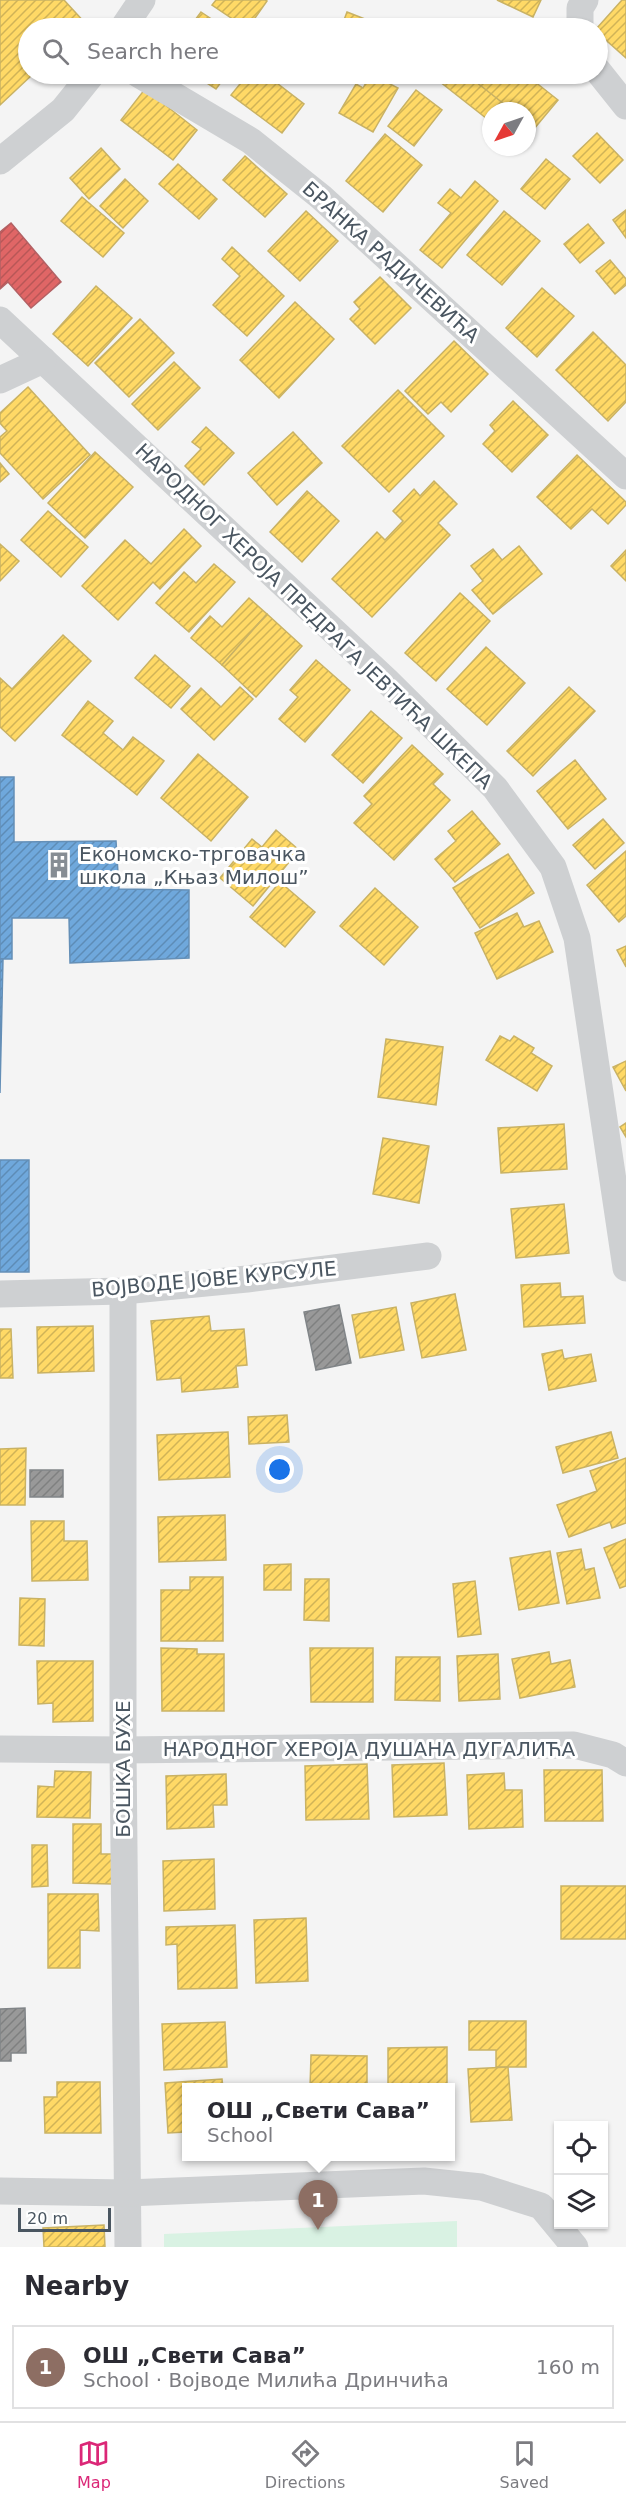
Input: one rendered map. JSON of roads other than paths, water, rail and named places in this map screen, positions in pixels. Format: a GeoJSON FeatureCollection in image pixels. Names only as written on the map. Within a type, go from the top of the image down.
{"type":"FeatureCollection","features":[{"type":"Feature","properties":{"kind":"street"},"geometry":{"type":"LineString","coordinates":[[130,18],[142,0]]}},
{"type":"Feature","properties":{"kind":"street"},"geometry":{"type":"LineString","coordinates":[[580,18],[580,8],[585,0]]}},
{"type":"Feature","properties":{"kind":"street"},"geometry":{"type":"LineString","coordinates":[[0,161],[63,110],[84,84]]}},
{"type":"Feature","properties":{"kind":"street","name":"БРАНКА РАДИЧЕВИЋА"},"geometry":{"type":"LineString","coordinates":[[155,84],[251,141],[321,197],[626,476]]}},
{"type":"Feature","properties":{"kind":"street"},"geometry":{"type":"LineString","coordinates":[[608,84],[626,106]]}},
{"type":"Feature","properties":{"kind":"street","name":"НАРОДНОГ ХЕРОЈА ПРЕДРАГА ЈЕВТИЋА ШКЕПА"},"geometry":{"type":"LineString","coordinates":[[0,320],[395,688],[495,788],[553,867],[577,938],[626,1268]]}},
{"type":"Feature","properties":{"kind":"street"},"geometry":{"type":"LineString","coordinates":[[0,380],[44,360]]}},
{"type":"Feature","properties":{"kind":"street","name":"ВОЈВОДЕ ЈОВЕ КУРСУЛЕ"},"geometry":{"type":"LineString","coordinates":[[0,1294],[123,1291],[247,1279],[428,1256]]}},
{"type":"Feature","properties":{"kind":"street","name":"БОШКА БУХЕ"},"geometry":{"type":"LineString","coordinates":[[123,1291],[123,1750],[128,2247]]}},
{"type":"Feature","properties":{"kind":"street","name":"НАРОДНОГ ХЕРОЈА ДУШАНА ДУГАЛИЋА"},"geometry":{"type":"LineString","coordinates":[[0,1749],[123,1750],[574,1745],[613,1755],[626,1763]]}},
{"type":"Feature","properties":{"kind":"street"},"geometry":{"type":"LineString","coordinates":[[0,2191],[127,2193],[424,2181],[481,2187],[542,2206],[575,2247]]}},
{"type":"Feature","properties":{"kind":"place","name":"Економско-трговачка школа „Књаз Милош”"},"geometry":{"type":"Point","coordinates":[59,865]}},
{"type":"Feature","properties":{"kind":"place","name":"ОШ „Свети Сава”"},"geometry":{"type":"Point","coordinates":[318,2230]}}]}
